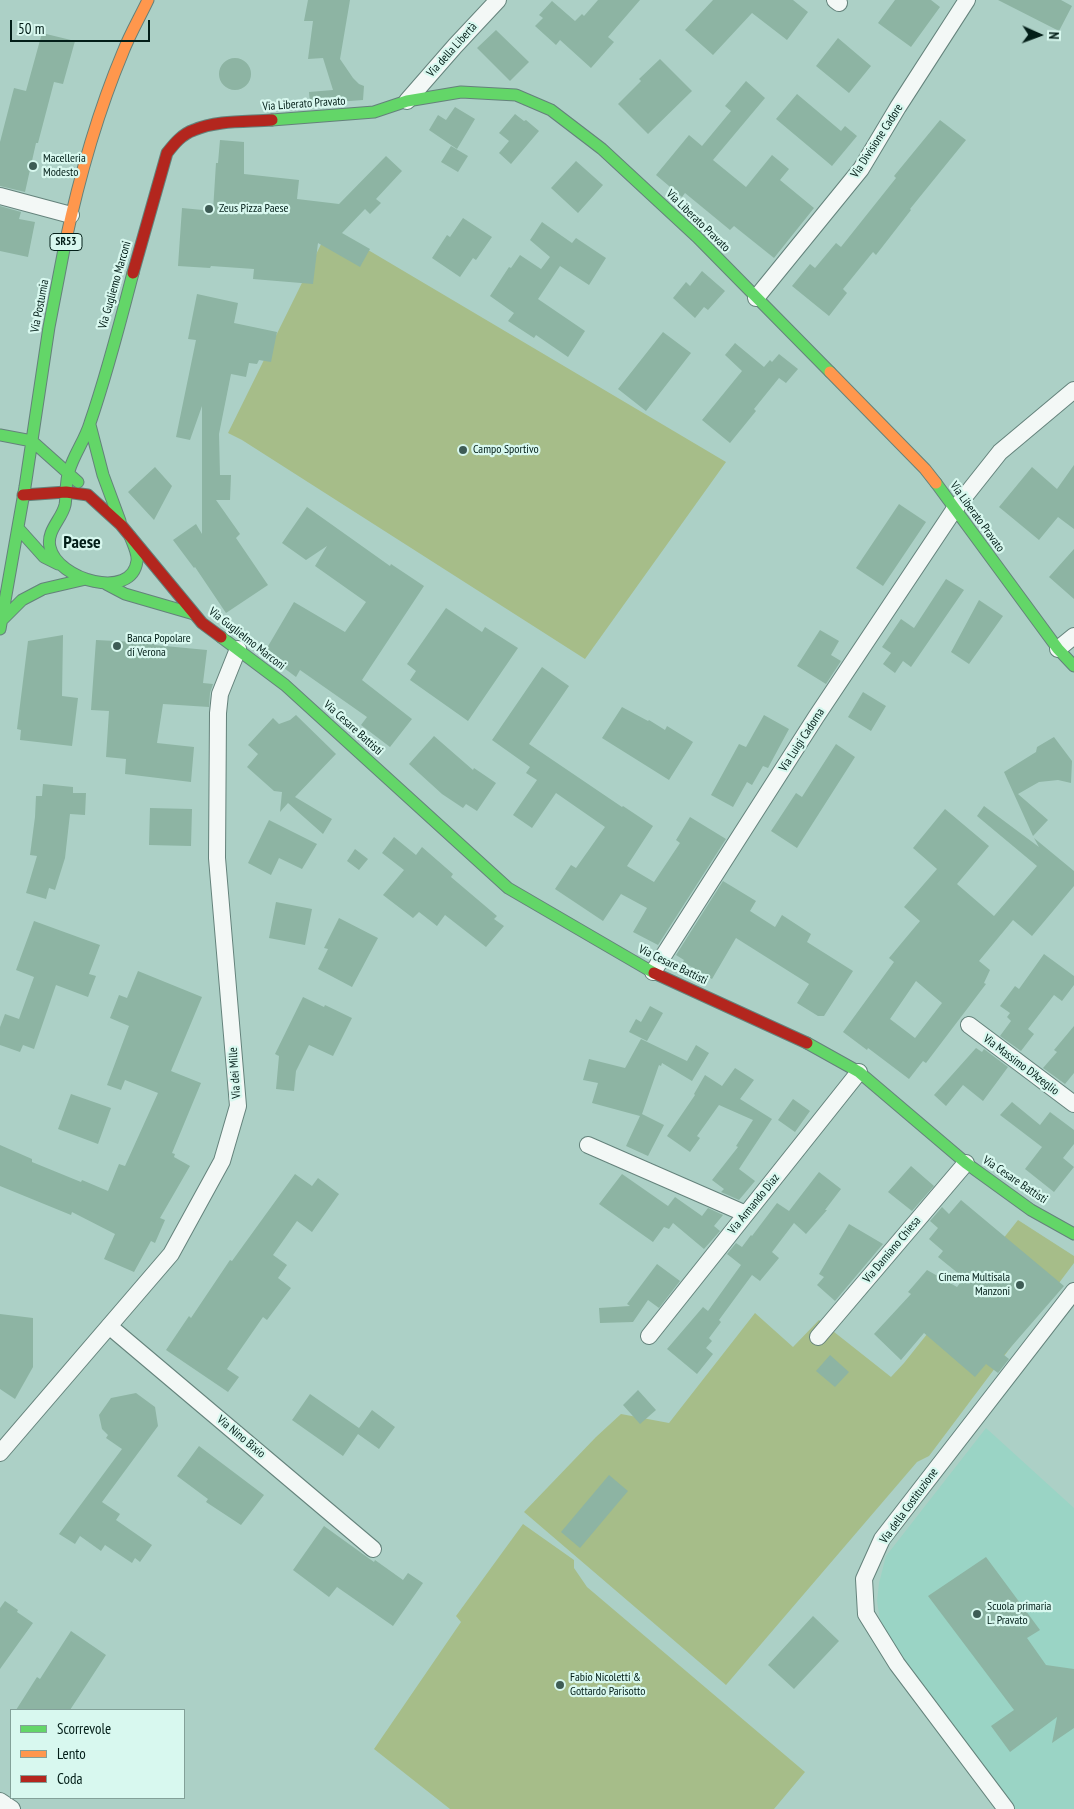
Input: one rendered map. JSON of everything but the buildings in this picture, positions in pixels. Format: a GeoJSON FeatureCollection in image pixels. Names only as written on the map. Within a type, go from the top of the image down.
{"type":"FeatureCollection","features":[{"type":"Feature","properties":{"kind":"street","name":"Via Postumia"},"geometry":{"type":"LineString","coordinates":[[1,625],[46,349],[71,215],[95,125],[121,54],[148,0]]}},
{"type":"Feature","properties":{"kind":"street","name":"Via della Libertà"},"geometry":{"type":"LineString","coordinates":[[407,101],[498,0]]}},
{"type":"Feature","properties":{"kind":"street","name":"Via Divisione Cadore"},"geometry":{"type":"LineString","coordinates":[[756,298],[861,169],[898,107],[967,0]]}},
{"type":"Feature","properties":{"kind":"street","name":"Via Liberato Pravato"},"geometry":{"type":"LineString","coordinates":[[167,153],[178,140],[193,130],[204,127],[219,124],[374,112],[407,101],[462,92],[516,95],[550,110],[602,149],[696,237],[925,469],[1058,649],[1074,666]]}},
{"type":"Feature","properties":{"kind":"street","name":"Via Gugliemo Marconi"},"geometry":{"type":"LineString","coordinates":[[90,425],[167,153]]}},
{"type":"Feature","properties":{"kind":"street"},"geometry":{"type":"LineString","coordinates":[[0,196],[71,215]]}},
{"type":"Feature","properties":{"kind":"street","name":"Via Luigi Cadorna"},"geometry":{"type":"LineString","coordinates":[[653,972],[816,716],[954,510],[1000,452],[1074,390]]}},
{"type":"Feature","properties":{"kind":"street"},"geometry":{"type":"LineString","coordinates":[[59,565],[52,557],[49,545],[52,532],[63,513],[68,472],[90,425]]}},
{"type":"Feature","properties":{"kind":"street","name":"Via Guglielmo Marconi"},"geometry":{"type":"LineString","coordinates":[[90,425],[103,475],[121,525]]}},
{"type":"Feature","properties":{"kind":"street"},"geometry":{"type":"LineString","coordinates":[[0,435],[32,441]]}},
{"type":"Feature","properties":{"kind":"street","name":"Via Guglielmo Marconi"},"geometry":{"type":"LineString","coordinates":[[32,441],[68,472],[88,495],[121,525],[202,622],[285,685]]}},
{"type":"Feature","properties":{"kind":"street"},"geometry":{"type":"LineString","coordinates":[[23,495],[66,492],[88,495]]}},
{"type":"Feature","properties":{"kind":"street"},"geometry":{"type":"LineString","coordinates":[[63,513],[78,510]]}},
{"type":"Feature","properties":{"kind":"street"},"geometry":{"type":"LineString","coordinates":[[90,510],[104,515],[121,525]]}},
{"type":"Feature","properties":{"kind":"street","name":"Via Guglielmo Marconi"},"geometry":{"type":"LineString","coordinates":[[18,528],[44,557],[86,580],[106,584],[126,580],[137,564],[137,555],[130,536]]}},
{"type":"Feature","properties":{"kind":"street","name":"Via Guglielmo Marconi"},"geometry":{"type":"LineString","coordinates":[[1,625],[22,600],[43,589],[86,580]]}},
{"type":"Feature","properties":{"kind":"street","name":"Via Guglielmo Marconi"},"geometry":{"type":"LineString","coordinates":[[106,584],[125,594],[194,614]]}},
{"type":"Feature","properties":{"kind":"street"},"geometry":{"type":"LineString","coordinates":[[1058,649],[1074,636]]}},
{"type":"Feature","properties":{"kind":"street","name":"Via dei Mille"},"geometry":{"type":"LineString","coordinates":[[0,1453],[171,1254],[222,1161],[238,1106],[217,858],[218,712],[220,694],[238,649]]}},
{"type":"Feature","properties":{"kind":"street","name":"Via Cesare Battisti"},"geometry":{"type":"LineString","coordinates":[[285,685],[508,888],[653,972],[810,1044],[859,1072],[966,1163],[1032,1210],[1074,1234]]}},
{"type":"Feature","properties":{"kind":"street","name":"Via Massimo D'Azeglio"},"geometry":{"type":"LineString","coordinates":[[969,1025],[1074,1104]]}},
{"type":"Feature","properties":{"kind":"street","name":"Via Armando Diaz"},"geometry":{"type":"LineString","coordinates":[[649,1336],[859,1072]]}},
{"type":"Feature","properties":{"kind":"street"},"geometry":{"type":"LineString","coordinates":[[588,1144],[746,1214]]}},
{"type":"Feature","properties":{"kind":"street","name":"Via Damiano Chiesa"},"geometry":{"type":"LineString","coordinates":[[818,1337],[966,1163]]}},
{"type":"Feature","properties":{"kind":"street","name":"Via della Costituzione"},"geometry":{"type":"LineString","coordinates":[[1006,1809],[886,1648],[866,1614],[864,1578],[882,1539],[1074,1290]]}},
{"type":"Feature","properties":{"kind":"street","name":"Via Nino Bixio"},"geometry":{"type":"LineString","coordinates":[[109,1326],[373,1549]]}},
{"type":"Feature","properties":{"kind":"street"},"geometry":{"type":"LineString","coordinates":[[0,1801],[12,1809]]}},
{"type":"Feature","properties":{"kind":"shaded area"},"geometry":{"type":"Polygon","coordinates":[[[331,224],[331,228],[726,462],[585,659],[242,440],[228,433],[331,224]]]}},
{"type":"Feature","properties":{"kind":"shaded area"},"geometry":{"type":"Polygon","coordinates":[[[1018,1220],[1074,1256],[1074,1263],[929,1456],[917,1462],[726,1685],[524,1512],[596,1437],[621,1414],[669,1423],[755,1313],[793,1347],[819,1320],[891,1377],[1018,1220]]]}},
{"type":"Feature","properties":{"kind":"shaded area","name":"Scuola primaria L. Pravato"},"geometry":{"type":"Polygon","coordinates":[[[986,1428],[1074,1508],[1074,1809],[1015,1809],[962,1745],[881,1626],[877,1601],[879,1583],[886,1556],[986,1428]]]}},
{"type":"Feature","properties":{"kind":"shaded area","name":"Fabio Nicoletti & Gottardo Parisotto"},"geometry":{"type":"Polygon","coordinates":[[[523,1524],[574,1560],[574,1568],[587,1587],[805,1772],[774,1809],[450,1809],[374,1749],[461,1622],[456,1616],[523,1524]]]}},
{"type":"Feature","properties":{"kind":"traffic: fast"},"geometry":{"type":"LineString","coordinates":[[272,120],[374,112],[407,101],[461,92],[516,95],[551,110],[602,149],[697,237],[830,372]]}},
{"type":"Feature","properties":{"kind":"traffic: fast"},"geometry":{"type":"LineString","coordinates":[[0,629],[25,487],[49,327],[65,244]]}},
{"type":"Feature","properties":{"kind":"traffic: fast"},"geometry":{"type":"LineString","coordinates":[[130,536],[137,558],[132,573],[122,580],[109,583],[94,581],[66,569],[56,559],[49,541],[52,530],[65,505],[68,475],[96,405],[133,273]]}},
{"type":"Feature","properties":{"kind":"traffic: fast"},"geometry":{"type":"LineString","coordinates":[[90,425],[103,475],[120,521]]}},
{"type":"Feature","properties":{"kind":"traffic: fast"},"geometry":{"type":"LineString","coordinates":[[0,435],[32,441],[78,482]]}},
{"type":"Feature","properties":{"kind":"traffic: fast"},"geometry":{"type":"LineString","coordinates":[[936,483],[1058,649],[1074,666]]}},
{"type":"Feature","properties":{"kind":"traffic: fast"},"geometry":{"type":"LineString","coordinates":[[18,528],[44,557],[58,564]]}},
{"type":"Feature","properties":{"kind":"traffic: fast"},"geometry":{"type":"LineString","coordinates":[[2,620],[22,600],[43,589],[86,579]]}},
{"type":"Feature","properties":{"kind":"traffic: fast"},"geometry":{"type":"LineString","coordinates":[[106,584],[125,594],[194,614]]}},
{"type":"Feature","properties":{"kind":"traffic: fast"},"geometry":{"type":"LineString","coordinates":[[221,637],[285,685],[508,888],[654,973]]}},
{"type":"Feature","properties":{"kind":"traffic: fast"},"geometry":{"type":"LineString","coordinates":[[807,1043],[859,1072],[966,1163],[1031,1210],[1074,1234]]}},
{"type":"Feature","properties":{"kind":"traffic: slow"},"geometry":{"type":"LineString","coordinates":[[65,244],[76,195],[105,99],[126,45],[148,0]]}},
{"type":"Feature","properties":{"kind":"traffic: slow"},"geometry":{"type":"LineString","coordinates":[[830,372],[925,469],[936,483]]}},
{"type":"Feature","properties":{"kind":"traffic: jam"},"geometry":{"type":"LineString","coordinates":[[133,273],[167,153],[175,143],[190,132],[212,124],[272,120]]}},
{"type":"Feature","properties":{"kind":"traffic: jam"},"geometry":{"type":"LineString","coordinates":[[23,495],[66,492],[88,495],[121,525],[202,623],[221,637]]}},
{"type":"Feature","properties":{"kind":"traffic: jam"},"geometry":{"type":"LineString","coordinates":[[654,973],[807,1043]]}},
{"type":"Feature","properties":{"kind":"place","name":"Macelleria Modesto"},"geometry":{"type":"Point","coordinates":[33,166]}},
{"type":"Feature","properties":{"kind":"place","name":"Zeus Pizza Paese"},"geometry":{"type":"Point","coordinates":[209,209]}},
{"type":"Feature","properties":{"kind":"place","name":"Campo Sportivo"},"geometry":{"type":"Point","coordinates":[463,450]}},
{"type":"Feature","properties":{"kind":"place","name":"Banca Popolare di Verona"},"geometry":{"type":"Point","coordinates":[117,646]}},
{"type":"Feature","properties":{"kind":"place","name":"Cinema Multisala Manzoni"},"geometry":{"type":"Point","coordinates":[1020,1285]}},
{"type":"Feature","properties":{"kind":"place","name":"Scuola primaria L. Pravato"},"geometry":{"type":"Point","coordinates":[977,1614]}},
{"type":"Feature","properties":{"kind":"place","name":"Fabio Nicoletti & Gottardo Parisotto"},"geometry":{"type":"Point","coordinates":[560,1685]}},
{"type":"Feature","properties":{"kind":"district","name":"Paese"},"geometry":{"type":"Point","coordinates":[82,543]}}]}
